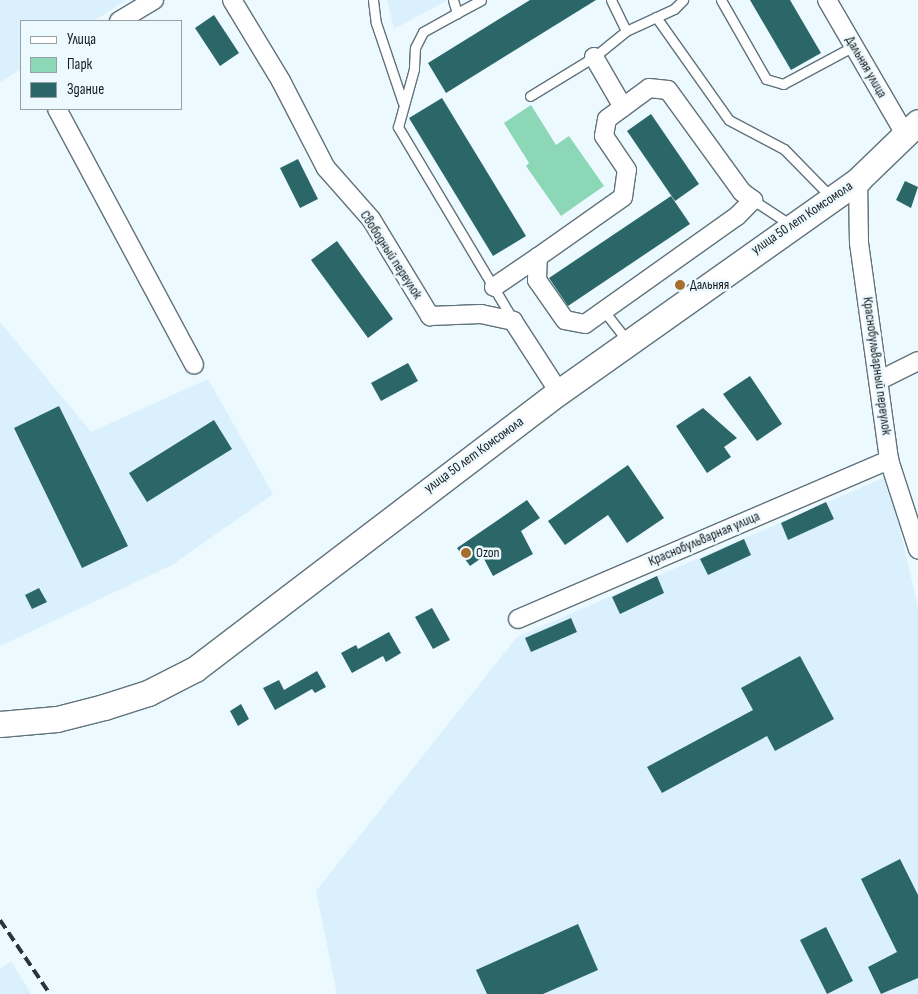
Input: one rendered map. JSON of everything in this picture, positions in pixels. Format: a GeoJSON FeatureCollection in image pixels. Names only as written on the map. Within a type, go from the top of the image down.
{"type":"FeatureCollection","features":[{"type":"Feature","properties":{"kind":"street"},"geometry":{"type":"LineString","coordinates":[[121,20],[154,0]]}},
{"type":"Feature","properties":{"kind":"street","name":"Свободный переулок"},"geometry":{"type":"LineString","coordinates":[[232,0],[281,81],[326,168],[370,219],[430,316],[481,314],[513,320]]}},
{"type":"Feature","properties":{"kind":"street","name":"Дальняя улица"},"geometry":{"type":"LineString","coordinates":[[827,0],[854,46],[911,128]]}},
{"type":"Feature","properties":{"kind":"street"},"geometry":{"type":"LineString","coordinates":[[594,56],[623,107]]}},
{"type":"Feature","properties":{"kind":"street"},"geometry":{"type":"LineString","coordinates":[[494,287],[623,196],[627,170],[604,136],[606,119],[649,88],[668,90],[742,192],[753,200],[737,216],[585,324],[566,320],[537,280],[538,257]]}},
{"type":"Feature","properties":{"kind":"street"},"geometry":{"type":"LineString","coordinates":[[58,110],[194,365]]}},
{"type":"Feature","properties":{"kind":"street","name":"улица 50 лет Комсомола"},"geometry":{"type":"LineString","coordinates":[[0,724],[57,719],[104,707],[148,693],[195,669],[559,392],[858,180],[911,128]]}},
{"type":"Feature","properties":{"kind":"street","name":"Краснобульварный переулок"},"geometry":{"type":"LineString","coordinates":[[858,180],[859,243],[880,380],[889,460],[918,549]]}},
{"type":"Feature","properties":{"kind":"street"},"geometry":{"type":"LineString","coordinates":[[513,320],[559,392]]}},
{"type":"Feature","properties":{"kind":"street"},"geometry":{"type":"LineString","coordinates":[[880,380],[918,361]]}},
{"type":"Feature","properties":{"kind":"street","name":"Краснобульварная улица"},"geometry":{"type":"LineString","coordinates":[[518,619],[889,460]]}},
{"type":"Feature","properties":{"kind":"lane"},"geometry":{"type":"LineString","coordinates":[[373,0],[376,23],[403,104]]}},
{"type":"Feature","properties":{"kind":"lane"},"geometry":{"type":"LineString","coordinates":[[454,0],[457,13]]}},
{"type":"Feature","properties":{"kind":"lane"},"geometry":{"type":"LineString","coordinates":[[481,0],[424,32],[415,48],[414,69],[398,127],[513,320]]}},
{"type":"Feature","properties":{"kind":"lane"},"geometry":{"type":"LineString","coordinates":[[611,0],[626,31]]}},
{"type":"Feature","properties":{"kind":"lane"},"geometry":{"type":"LineString","coordinates":[[530,96],[594,56],[626,31],[656,17],[683,0]]}},
{"type":"Feature","properties":{"kind":"lane"},"geometry":{"type":"LineString","coordinates":[[721,0],[766,79],[783,84],[854,46]]}},
{"type":"Feature","properties":{"kind":"lane"},"geometry":{"type":"LineString","coordinates":[[656,17],[729,120],[784,148],[832,198]]}},
{"type":"Feature","properties":{"kind":"lane"},"geometry":{"type":"LineString","coordinates":[[753,200],[791,226]]}},
{"type":"Feature","properties":{"kind":"lane"},"geometry":{"type":"LineString","coordinates":[[604,311],[628,342]]}},
{"type":"Feature","properties":{"kind":"shaded area"},"geometry":{"type":"Polygon","coordinates":[[[0,0],[126,0],[96,20],[20,20],[20,70],[0,83],[0,0]]]}},
{"type":"Feature","properties":{"kind":"shaded area"},"geometry":{"type":"Polygon","coordinates":[[[387,0],[448,0],[394,29],[387,0]]]}},
{"type":"Feature","properties":{"kind":"shaded area"},"geometry":{"type":"Polygon","coordinates":[[[0,322],[91,432],[208,379],[273,494],[172,565],[0,646],[0,322]]]}},
{"type":"Feature","properties":{"kind":"shaded area"},"geometry":{"type":"Polygon","coordinates":[[[888,476],[918,608],[918,994],[337,994],[316,891],[517,637],[888,476]]]}},
{"type":"Feature","properties":{"kind":"shaded area"},"geometry":{"type":"Polygon","coordinates":[[[11,961],[31,994],[0,994],[0,969],[11,961]]]}},
{"type":"Feature","properties":{"kind":"green space"},"geometry":{"type":"Polygon","coordinates":[[[531,105],[556,145],[569,136],[604,186],[561,216],[526,166],[529,163],[504,123],[531,105]]]}},
{"type":"Feature","properties":{"kind":"building"},"geometry":{"type":"Polygon","coordinates":[[[530,0],[596,0],[446,93],[428,63],[530,0]]]}},
{"type":"Feature","properties":{"kind":"building"},"geometry":{"type":"Polygon","coordinates":[[[750,0],[790,0],[821,53],[791,70],[750,0]]]}},
{"type":"Feature","properties":{"kind":"building"},"geometry":{"type":"Polygon","coordinates":[[[214,15],[239,53],[220,66],[195,28],[214,15]]]}},
{"type":"Feature","properties":{"kind":"building"},"geometry":{"type":"Polygon","coordinates":[[[442,98],[526,236],[493,256],[409,118],[442,98]]]}},
{"type":"Feature","properties":{"kind":"building"},"geometry":{"type":"Polygon","coordinates":[[[651,114],[699,184],[675,201],[627,131],[651,114]]]}},
{"type":"Feature","properties":{"kind":"building"},"geometry":{"type":"Polygon","coordinates":[[[298,159],[318,199],[300,208],[280,168],[298,159]]]}},
{"type":"Feature","properties":{"kind":"building"},"geometry":{"type":"Polygon","coordinates":[[[905,181],[918,187],[911,208],[896,200],[905,181]]]}},
{"type":"Feature","properties":{"kind":"building"},"geometry":{"type":"Polygon","coordinates":[[[671,196],[690,224],[568,306],[549,278],[671,196]]]}},
{"type":"Feature","properties":{"kind":"building"},"geometry":{"type":"Polygon","coordinates":[[[337,241],[393,319],[368,338],[311,260],[337,241]]]}},
{"type":"Feature","properties":{"kind":"building"},"geometry":{"type":"Polygon","coordinates":[[[408,363],[418,381],[381,401],[371,383],[408,363]]]}},
{"type":"Feature","properties":{"kind":"building"},"geometry":{"type":"Polygon","coordinates":[[[750,376],[782,424],[757,441],[723,394],[750,376]]]}},
{"type":"Feature","properties":{"kind":"building"},"geometry":{"type":"Polygon","coordinates":[[[59,406],[128,546],[82,568],[14,428],[59,406]]]}},
{"type":"Feature","properties":{"kind":"building"},"geometry":{"type":"Polygon","coordinates":[[[703,408],[737,438],[724,447],[731,457],[707,473],[676,426],[703,408]]]}},
{"type":"Feature","properties":{"kind":"building"},"geometry":{"type":"Polygon","coordinates":[[[214,420],[232,449],[147,502],[129,473],[214,420]]]}},
{"type":"Feature","properties":{"kind":"building"},"geometry":{"type":"Polygon","coordinates":[[[628,465],[664,518],[627,543],[608,515],[565,545],[548,521],[628,465]]]}},
{"type":"Feature","properties":{"kind":"building"},"geometry":{"type":"Polygon","coordinates":[[[527,500],[540,518],[521,531],[533,554],[493,576],[483,557],[470,566],[457,548],[527,500]]]}},
{"type":"Feature","properties":{"kind":"building"},"geometry":{"type":"Polygon","coordinates":[[[826,502],[834,519],[788,540],[781,523],[826,502]]]}},
{"type":"Feature","properties":{"kind":"building"},"geometry":{"type":"Polygon","coordinates":[[[744,539],[751,555],[708,575],[700,559],[744,539]]]}},
{"type":"Feature","properties":{"kind":"building"},"geometry":{"type":"Polygon","coordinates":[[[657,576],[664,593],[620,614],[612,597],[657,576]]]}},
{"type":"Feature","properties":{"kind":"building"},"geometry":{"type":"Polygon","coordinates":[[[39,588],[47,602],[32,609],[25,595],[39,588]]]}},
{"type":"Feature","properties":{"kind":"building"},"geometry":{"type":"Polygon","coordinates":[[[432,608],[450,640],[433,649],[415,617],[432,608]]]}},
{"type":"Feature","properties":{"kind":"building"},"geometry":{"type":"Polygon","coordinates":[[[571,618],[577,632],[531,652],[525,638],[571,618]]]}},
{"type":"Feature","properties":{"kind":"building"},"geometry":{"type":"Polygon","coordinates":[[[389,632],[401,653],[386,662],[383,656],[352,673],[341,653],[356,645],[358,649],[389,632]]]}},
{"type":"Feature","properties":{"kind":"building"},"geometry":{"type":"Polygon","coordinates":[[[800,656],[834,719],[775,751],[767,736],[662,793],[647,767],[753,710],[741,688],[800,656]]]}},
{"type":"Feature","properties":{"kind":"building"},"geometry":{"type":"Polygon","coordinates":[[[317,671],[326,687],[315,693],[312,689],[275,710],[263,688],[279,680],[284,690],[317,671]]]}},
{"type":"Feature","properties":{"kind":"building"},"geometry":{"type":"Polygon","coordinates":[[[241,704],[249,719],[238,726],[230,711],[241,704]]]}},
{"type":"Feature","properties":{"kind":"building"},"geometry":{"type":"Polygon","coordinates":[[[900,859],[918,895],[918,978],[881,994],[868,967],[897,952],[861,879],[900,859]]]}},
{"type":"Feature","properties":{"kind":"building"},"geometry":{"type":"Polygon","coordinates":[[[578,924],[598,970],[543,994],[487,994],[476,970],[578,924]]]}},
{"type":"Feature","properties":{"kind":"building"},"geometry":{"type":"Polygon","coordinates":[[[826,927],[853,981],[827,994],[800,940],[826,927]]]}},
{"type":"Feature","properties":{"kind":"railway"},"geometry":{"type":"LineString","coordinates":[[0,920],[50,994]]}},
{"type":"Feature","properties":{"kind":"place","name":"Дальняя"},"geometry":{"type":"Point","coordinates":[680,285]}},
{"type":"Feature","properties":{"kind":"place","name":"Ozon"},"geometry":{"type":"Point","coordinates":[466,553]}}]}
